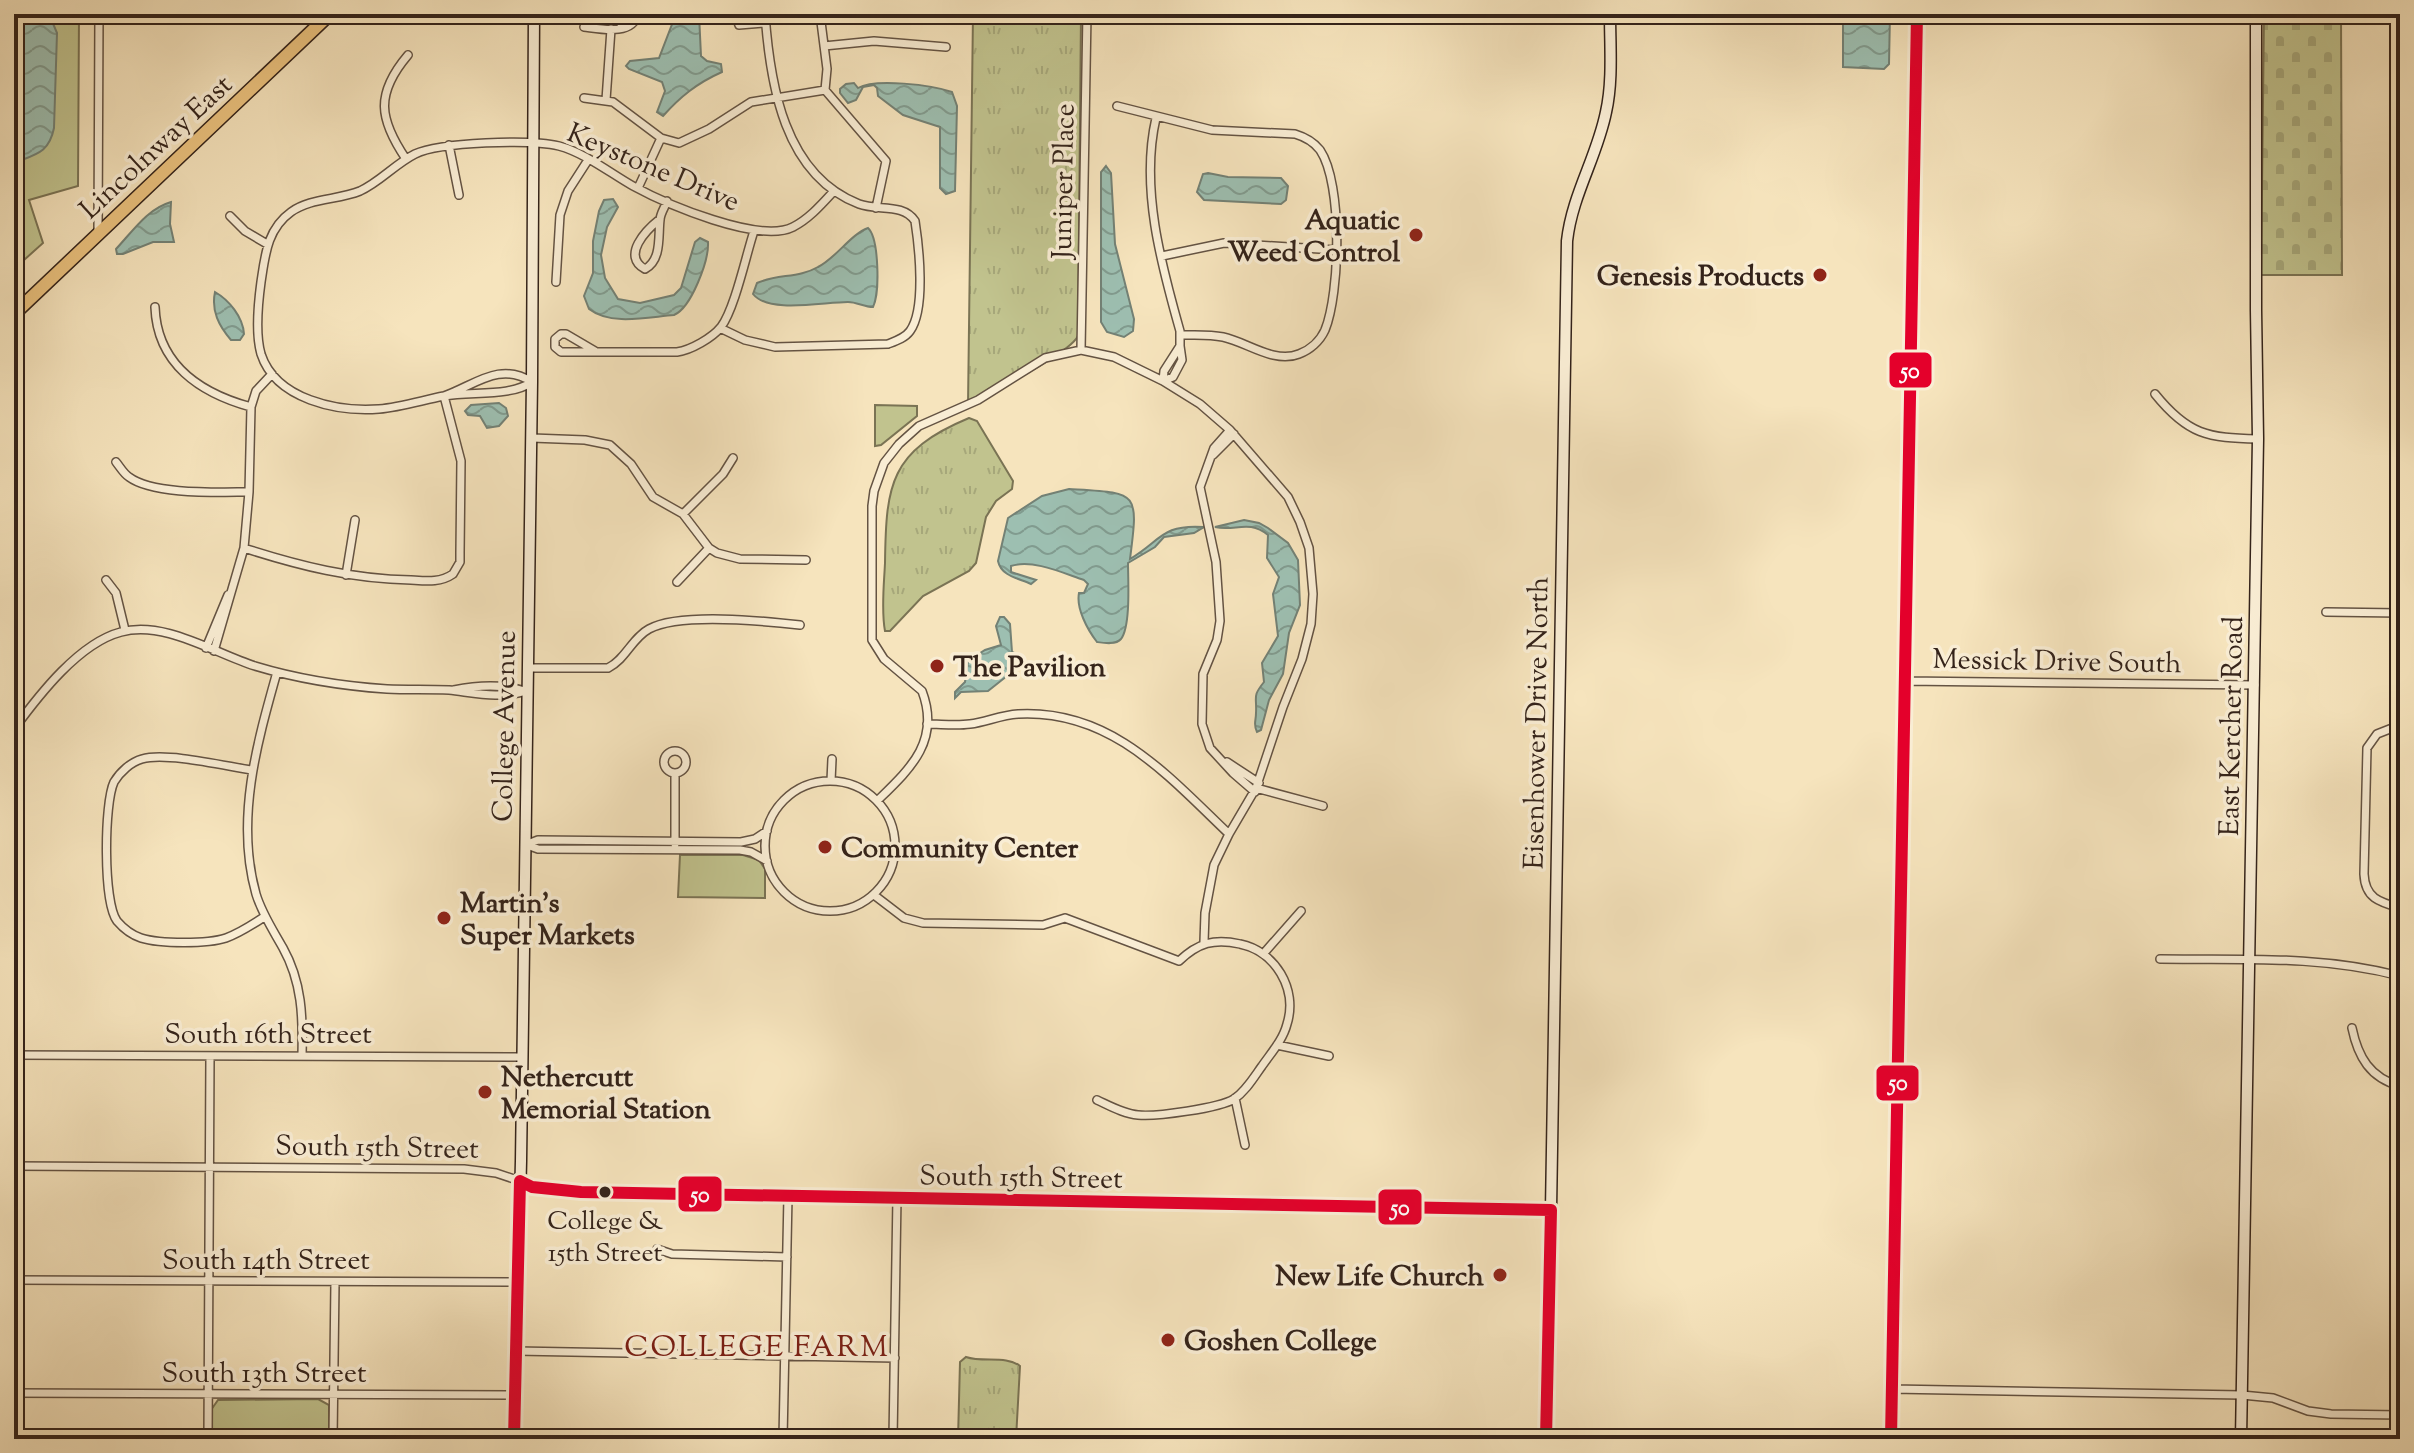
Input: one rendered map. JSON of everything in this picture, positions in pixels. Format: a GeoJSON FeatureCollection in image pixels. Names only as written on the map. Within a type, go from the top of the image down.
{"type":"FeatureCollection","features":[{"type":"Feature","properties":{"kind":"highway","name":"Lincolnway East"},"geometry":{"type":"LineString","coordinates":[[14,314],[330,14]]}},
{"type":"Feature","properties":{"kind":"main road","name":"College Avenue"},"geometry":{"type":"LineString","coordinates":[[514,1439],[532,438],[534,14]]}},
{"type":"Feature","properties":{"kind":"main road","name":"Eisenhower Drive North"},"geometry":{"type":"LineString","coordinates":[[1551,1210],[1567,241],[1574,202],[1606,114],[1610,14]]}},
{"type":"Feature","properties":{"kind":"main road","name":"East Kercher Road"},"geometry":{"type":"LineString","coordinates":[[2241,1439],[2258,439],[2256,14]]}},
{"type":"Feature","properties":{"kind":"main road","name":"South 15th Street"},"geometry":{"type":"LineString","coordinates":[[520,1181],[532,1187],[566,1191],[1551,1210]]}},
{"type":"Feature","properties":{"kind":"street"},"geometry":{"type":"LineString","coordinates":[[98,234],[99,14]]}},
{"type":"Feature","properties":{"kind":"street"},"geometry":{"type":"LineString","coordinates":[[621,28],[622,14]]}},
{"type":"Feature","properties":{"kind":"street"},"geometry":{"type":"LineString","coordinates":[[584,27],[621,28],[634,24],[638,14]]}},
{"type":"Feature","properties":{"kind":"street"},"geometry":{"type":"LineString","coordinates":[[720,328],[745,340],[775,347],[888,344],[901,339],[910,330],[918,304],[915,221],[911,214],[903,210],[859,204],[834,191],[817,175],[785,127],[765,18],[739,25],[735,14]]}},
{"type":"Feature","properties":{"kind":"street"},"geometry":{"type":"LineString","coordinates":[[820,14],[827,69],[825,90],[886,161],[876,208]]}},
{"type":"Feature","properties":{"kind":"street","name":"Juniper Place"},"geometry":{"type":"LineString","coordinates":[[1081,350],[1087,14]]}},
{"type":"Feature","properties":{"kind":"street"},"geometry":{"type":"LineString","coordinates":[[1891,1439],[1917,14]]}},
{"type":"Feature","properties":{"kind":"street"},"geometry":{"type":"LineString","coordinates":[[606,100],[611,29]]}},
{"type":"Feature","properties":{"kind":"street"},"geometry":{"type":"LineString","coordinates":[[824,46],[874,41],[946,47]]}},
{"type":"Feature","properties":{"kind":"street"},"geometry":{"type":"LineString","coordinates":[[406,159],[388,128],[384,101],[389,81],[408,55]]}},
{"type":"Feature","properties":{"kind":"street"},"geometry":{"type":"LineString","coordinates":[[584,98],[613,102],[661,138],[679,143],[709,129],[751,102],[825,90]]}},
{"type":"Feature","properties":{"kind":"street"},"geometry":{"type":"LineString","coordinates":[[1117,106],[1221,132],[1289,133],[1313,143],[1322,154],[1329,173],[1335,209],[1336,250],[1334,287],[1322,336],[1308,350],[1296,356],[1280,357],[1218,335],[1181,335]]}},
{"type":"Feature","properties":{"kind":"street"},"geometry":{"type":"LineString","coordinates":[[1156,118],[1150,178],[1162,256],[1181,335],[1182,360],[1173,377],[1163,381]]}},
{"type":"Feature","properties":{"kind":"street"},"geometry":{"type":"LineString","coordinates":[[638,188],[661,138]]}},
{"type":"Feature","properties":{"kind":"street"},"geometry":{"type":"LineString","coordinates":[[449,145],[459,195]]}},
{"type":"Feature","properties":{"kind":"street","name":"Keystone Drive"},"geometry":{"type":"LineString","coordinates":[[267,244],[289,213],[307,204],[361,190],[406,159],[424,150],[449,145],[556,145],[667,201],[754,231],[771,233],[795,226],[834,191]]}},
{"type":"Feature","properties":{"kind":"street"},"geometry":{"type":"LineString","coordinates":[[556,282],[560,215],[568,191],[588,160]]}},
{"type":"Feature","properties":{"kind":"street"},"geometry":{"type":"LineString","coordinates":[[660,219],[661,238],[652,264],[645,269],[637,264],[638,244],[660,219],[667,201]]}},
{"type":"Feature","properties":{"kind":"street"},"geometry":{"type":"LineString","coordinates":[[230,216],[245,231],[267,244],[259,341],[261,353],[272,374],[298,394],[347,408],[395,407],[444,396],[462,390],[481,378],[498,374],[520,374],[532,382],[520,390],[444,396]]}},
{"type":"Feature","properties":{"kind":"street"},"geometry":{"type":"LineString","coordinates":[[595,351],[566,334],[555,339],[555,347],[561,352],[684,351],[720,328],[754,231]]}},
{"type":"Feature","properties":{"kind":"street"},"geometry":{"type":"LineString","coordinates":[[1162,256],[1224,243],[1336,250]]}},
{"type":"Feature","properties":{"kind":"street"},"geometry":{"type":"LineString","coordinates":[[155,307],[155,328],[179,368],[219,397],[251,407]]}},
{"type":"Feature","properties":{"kind":"street"},"geometry":{"type":"LineString","coordinates":[[877,801],[915,762],[924,745],[927,724],[922,691],[884,659],[872,640],[872,506],[879,476],[899,444],[919,426],[978,400],[1045,358],[1081,350],[1114,357],[1163,381],[1200,404],[1232,432],[1295,509],[1309,548],[1313,608],[1308,640],[1257,788],[1229,834],[1211,879],[1204,942]]}},
{"type":"Feature","properties":{"kind":"street"},"geometry":{"type":"LineString","coordinates":[[214,651],[244,548],[251,407],[256,391],[272,374]]}},
{"type":"Feature","properties":{"kind":"street"},"geometry":{"type":"LineString","coordinates":[[2155,394],[2179,421],[2196,432],[2212,437],[2258,439]]}},
{"type":"Feature","properties":{"kind":"street"},"geometry":{"type":"LineString","coordinates":[[244,548],[308,568],[346,575],[435,581],[448,578],[457,571],[460,553],[461,461],[444,396]]}},
{"type":"Feature","properties":{"kind":"street"},"geometry":{"type":"LineString","coordinates":[[1232,432],[1211,456],[1200,487],[1218,576],[1220,621],[1217,640],[1203,674],[1202,724],[1207,742],[1233,773],[1257,788],[1323,806]]}},
{"type":"Feature","properties":{"kind":"street"},"geometry":{"type":"LineString","coordinates":[[532,438],[585,440],[610,445],[631,464],[653,497],[683,514],[709,548],[732,558],[806,560]]}},
{"type":"Feature","properties":{"kind":"street"},"geometry":{"type":"LineString","coordinates":[[683,514],[723,474],[733,458]]}},
{"type":"Feature","properties":{"kind":"street"},"geometry":{"type":"LineString","coordinates":[[116,462],[129,478],[155,487],[249,492]]}},
{"type":"Feature","properties":{"kind":"street"},"geometry":{"type":"LineString","coordinates":[[346,575],[355,520]]}},
{"type":"Feature","properties":{"kind":"street"},"geometry":{"type":"LineString","coordinates":[[677,582],[709,548]]}},
{"type":"Feature","properties":{"kind":"street"},"geometry":{"type":"LineString","coordinates":[[106,580],[116,593],[125,630]]}},
{"type":"Feature","properties":{"kind":"street"},"geometry":{"type":"LineString","coordinates":[[206,648],[233,586]]}},
{"type":"Feature","properties":{"kind":"street"},"geometry":{"type":"LineString","coordinates":[[2326,612],[2400,613]]}},
{"type":"Feature","properties":{"kind":"street"},"geometry":{"type":"LineString","coordinates":[[528,668],[608,668],[618,662],[644,632],[665,623],[702,620],[800,625]]}},
{"type":"Feature","properties":{"kind":"street"},"geometry":{"type":"LineString","coordinates":[[14,729],[27,709],[85,650],[125,630],[155,630],[277,672],[351,685],[450,690],[472,686],[513,687],[527,691]]}},
{"type":"Feature","properties":{"kind":"street"},"geometry":{"type":"LineString","coordinates":[[277,672],[251,770],[249,857],[251,877],[264,917],[284,949],[299,987],[302,1055]]}},
{"type":"Feature","properties":{"kind":"street","name":"Messick Drive South"},"geometry":{"type":"LineString","coordinates":[[1905,681],[2255,685]]}},
{"type":"Feature","properties":{"kind":"street"},"geometry":{"type":"LineString","coordinates":[[14,716],[27,709]]}},
{"type":"Feature","properties":{"kind":"street"},"geometry":{"type":"LineString","coordinates":[[927,724],[966,725],[1028,714],[1063,718],[1095,727],[1146,756],[1229,834]]}},
{"type":"Feature","properties":{"kind":"street"},"geometry":{"type":"LineString","coordinates":[[2400,725],[2377,734],[2367,748],[2364,874],[2370,896],[2400,908]]}},
{"type":"Feature","properties":{"kind":"street"},"geometry":{"type":"LineString","coordinates":[[251,770],[158,757],[141,759],[127,767],[115,781],[108,806],[107,897],[112,913],[123,927],[140,938],[154,941],[217,940],[232,936],[264,917]]}},
{"type":"Feature","properties":{"kind":"street"},"geometry":{"type":"LineString","coordinates":[[831,781],[832,759]]}},
{"type":"Feature","properties":{"kind":"street"},"geometry":{"type":"LineString","coordinates":[[675,773],[675,846]]}},
{"type":"Feature","properties":{"kind":"street"},"geometry":{"type":"LineString","coordinates":[[831,781],[856,786],[877,801],[891,824],[895,853],[890,873],[874,895],[850,909],[832,912],[796,902],[783,891],[767,861],[767,831],[772,818],[787,798],[810,784],[831,781]]}},
{"type":"Feature","properties":{"kind":"street"},"geometry":{"type":"LineString","coordinates":[[675,846],[745,842],[767,831]]}},
{"type":"Feature","properties":{"kind":"street"},"geometry":{"type":"LineString","coordinates":[[525,845],[538,840],[740,850],[767,861]]}},
{"type":"Feature","properties":{"kind":"street"},"geometry":{"type":"LineString","coordinates":[[874,895],[904,918],[923,923],[1043,925],[1065,918],[1179,961],[1204,942],[1236,943],[1264,953],[1282,975],[1289,995],[1287,1023],[1277,1045],[1235,1098],[1212,1106],[1150,1116],[1127,1113],[1097,1100]]}},
{"type":"Feature","properties":{"kind":"street"},"geometry":{"type":"LineString","coordinates":[[1264,953],[1301,911]]}},
{"type":"Feature","properties":{"kind":"street"},"geometry":{"type":"LineString","coordinates":[[2160,959],[2341,963],[2400,976]]}},
{"type":"Feature","properties":{"kind":"street"},"geometry":{"type":"LineString","coordinates":[[2352,1028],[2358,1051],[2367,1066],[2381,1079],[2400,1086]]}},
{"type":"Feature","properties":{"kind":"street"},"geometry":{"type":"LineString","coordinates":[[1277,1045],[1329,1056]]}},
{"type":"Feature","properties":{"kind":"street","name":"South 16th Street"},"geometry":{"type":"LineString","coordinates":[[14,1055],[522,1057]]}},
{"type":"Feature","properties":{"kind":"street"},"geometry":{"type":"LineString","coordinates":[[208,1439],[210,1056]]}},
{"type":"Feature","properties":{"kind":"street"},"geometry":{"type":"LineString","coordinates":[[1235,1098],[1245,1145]]}},
{"type":"Feature","properties":{"kind":"street","name":"South 15th Street"},"geometry":{"type":"LineString","coordinates":[[14,1166],[464,1169],[496,1173],[520,1181]]}},
{"type":"Feature","properties":{"kind":"street"},"geometry":{"type":"LineString","coordinates":[[783,1439],[788,1196]]}},
{"type":"Feature","properties":{"kind":"street"},"geometry":{"type":"LineString","coordinates":[[893,1439],[897,1197]]}},
{"type":"Feature","properties":{"kind":"street","name":"Eisenhower Drive North"},"geometry":{"type":"LineString","coordinates":[[1546,1439],[1551,1210]]}},
{"type":"Feature","properties":{"kind":"street"},"geometry":{"type":"LineString","coordinates":[[657,1249],[672,1254],[787,1257]]}},
{"type":"Feature","properties":{"kind":"street","name":"South 14th Street"},"geometry":{"type":"LineString","coordinates":[[14,1280],[518,1282]]}},
{"type":"Feature","properties":{"kind":"street"},"geometry":{"type":"LineString","coordinates":[[333,1439],[335,1282]]}},
{"type":"Feature","properties":{"kind":"street"},"geometry":{"type":"LineString","coordinates":[[516,1351],[895,1358]]}},
{"type":"Feature","properties":{"kind":"street"},"geometry":{"type":"LineString","coordinates":[[1892,1389],[2242,1395],[2273,1398],[2308,1411],[2331,1414],[2400,1415]]}},
{"type":"Feature","properties":{"kind":"street","name":"South 13th Street"},"geometry":{"type":"LineString","coordinates":[[14,1393],[515,1395]]}},
{"type":"Feature","properties":{"kind":"green space"},"geometry":{"type":"Polygon","coordinates":[[[14,14],[79,14],[78,186],[29,200],[43,243],[14,269],[14,14]]]}},
{"type":"Feature","properties":{"kind":"green space"},"geometry":{"type":"Polygon","coordinates":[[[973,14],[1081,14],[1078,336],[1045,363],[968,406],[973,14]]]}},
{"type":"Feature","properties":{"kind":"green space"},"geometry":{"type":"Polygon","coordinates":[[[2264,14],[2341,14],[2342,275],[2261,275],[2264,14]]]}},
{"type":"Feature","properties":{"kind":"green space"},"geometry":{"type":"Polygon","coordinates":[[[875,405],[917,406],[917,416],[881,445],[875,446],[875,405]]]}},
{"type":"Feature","properties":{"kind":"green space"},"geometry":{"type":"Polygon","coordinates":[[[969,418],[977,421],[1013,481],[1012,489],[996,501],[986,517],[976,563],[969,571],[923,596],[890,631],[885,631],[883,597],[887,512],[898,473],[923,443],[969,418]]]}},
{"type":"Feature","properties":{"kind":"green space"},"geometry":{"type":"Polygon","coordinates":[[[680,855],[743,855],[759,860],[765,869],[765,898],[678,897],[680,855]]]}},
{"type":"Feature","properties":{"kind":"green space"},"geometry":{"type":"Polygon","coordinates":[[[966,1357],[1008,1361],[1020,1366],[1016,1439],[958,1439],[960,1362],[966,1357]]]}},
{"type":"Feature","properties":{"kind":"green space"},"geometry":{"type":"Polygon","coordinates":[[[318,1399],[329,1405],[329,1439],[210,1439],[211,1410],[218,1400],[318,1399]]]}},
{"type":"Feature","properties":{"kind":"water"},"geometry":{"type":"Polygon","coordinates":[[[14,14],[49,14],[57,33],[52,136],[40,152],[14,163],[14,14]]]}},
{"type":"Feature","properties":{"kind":"water"},"geometry":{"type":"Polygon","coordinates":[[[676,14],[699,14],[701,56],[707,61],[721,64],[722,72],[690,91],[663,116],[657,112],[665,91],[662,82],[626,66],[630,61],[659,58],[676,14]]]}},
{"type":"Feature","properties":{"kind":"water"},"geometry":{"type":"Polygon","coordinates":[[[1843,14],[1890,14],[1889,64],[1884,69],[1843,67],[1843,14]]]}},
{"type":"Feature","properties":{"kind":"water"},"geometry":{"type":"Polygon","coordinates":[[[854,83],[858,88],[877,83],[890,83],[952,92],[957,106],[955,191],[946,194],[940,188],[940,127],[903,115],[878,96],[874,85],[863,87],[856,100],[848,103],[840,89],[854,83]]]}},
{"type":"Feature","properties":{"kind":"water"},"geometry":{"type":"Polygon","coordinates":[[[1106,166],[1111,173],[1115,244],[1134,319],[1133,331],[1124,337],[1107,332],[1101,322],[1101,172],[1106,166]]]}},
{"type":"Feature","properties":{"kind":"water"},"geometry":{"type":"Polygon","coordinates":[[[1203,174],[1228,177],[1281,178],[1288,186],[1286,200],[1281,204],[1204,200],[1197,192],[1203,174]]]}},
{"type":"Feature","properties":{"kind":"water"},"geometry":{"type":"Polygon","coordinates":[[[613,199],[618,207],[607,227],[601,255],[605,278],[618,299],[640,303],[674,295],[681,288],[695,242],[700,238],[708,242],[698,283],[687,303],[674,315],[619,319],[589,309],[584,296],[593,273],[593,241],[599,211],[604,200],[613,199]]]}},
{"type":"Feature","properties":{"kind":"water"},"geometry":{"type":"Polygon","coordinates":[[[171,202],[170,224],[174,242],[153,242],[117,254],[116,249],[141,221],[171,202]]]}},
{"type":"Feature","properties":{"kind":"water"},"geometry":{"type":"Polygon","coordinates":[[[868,228],[872,234],[877,266],[873,307],[848,302],[797,306],[771,304],[753,294],[757,283],[818,267],[868,228]]]}},
{"type":"Feature","properties":{"kind":"water"},"geometry":{"type":"Polygon","coordinates":[[[215,292],[238,315],[244,334],[240,340],[231,340],[220,324],[214,306],[215,292]]]}},
{"type":"Feature","properties":{"kind":"water"},"geometry":{"type":"Polygon","coordinates":[[[499,403],[506,408],[508,416],[499,426],[487,428],[480,416],[468,415],[465,411],[471,405],[499,403]]]}},
{"type":"Feature","properties":{"kind":"water"},"geometry":{"type":"Polygon","coordinates":[[[1069,489],[1109,492],[1129,500],[1134,520],[1130,559],[1170,531],[1204,527],[1194,533],[1164,537],[1155,547],[1128,563],[1126,624],[1121,639],[1116,642],[1097,642],[1086,625],[1079,599],[1079,593],[1084,593],[1088,584],[1084,580],[1029,564],[1011,566],[1011,572],[1036,580],[1031,584],[1006,573],[998,561],[1008,518],[1042,496],[1069,489]]]}},
{"type":"Feature","properties":{"kind":"water"},"geometry":{"type":"Polygon","coordinates":[[[1244,520],[1268,528],[1288,543],[1298,560],[1300,605],[1289,633],[1283,674],[1269,700],[1261,730],[1257,732],[1256,697],[1264,682],[1262,663],[1278,636],[1273,594],[1279,577],[1267,558],[1268,535],[1248,527],[1215,527],[1244,520]]]}},
{"type":"Feature","properties":{"kind":"water"},"geometry":{"type":"Polygon","coordinates":[[[1000,617],[1010,624],[1012,652],[1019,655],[1028,668],[1017,668],[988,691],[961,692],[955,698],[955,692],[965,682],[968,661],[985,650],[1001,645],[996,626],[1000,617]]]}},
{"type":"Feature","properties":{"kind":"transit line","name":"50"},"geometry":{"type":"LineString","coordinates":[[1891,1439],[1917,14]]}},
{"type":"Feature","properties":{"kind":"transit line","name":"50"},"geometry":{"type":"LineString","coordinates":[[514,1439],[520,1181],[532,1187],[581,1192],[1551,1210],[1546,1439]]}},
{"type":"Feature","properties":{"kind":"place","name":"Aquatic Weed Control"},"geometry":{"type":"Point","coordinates":[1416,235]}},
{"type":"Feature","properties":{"kind":"place","name":"Genesis Products"},"geometry":{"type":"Point","coordinates":[1820,275]}},
{"type":"Feature","properties":{"kind":"place","name":"The Pavilion"},"geometry":{"type":"Point","coordinates":[937,666]}},
{"type":"Feature","properties":{"kind":"place","name":"Community Center"},"geometry":{"type":"Point","coordinates":[825,847]}},
{"type":"Feature","properties":{"kind":"place","name":"Martin's Super Markets"},"geometry":{"type":"Point","coordinates":[444,918]}},
{"type":"Feature","properties":{"kind":"place","name":"Nethercutt Memorial Station"},"geometry":{"type":"Point","coordinates":[485,1092]}},
{"type":"Feature","properties":{"kind":"place","name":"College & 15th Street"},"geometry":{"type":"Point","coordinates":[605,1192]}},
{"type":"Feature","properties":{"kind":"place","name":"New Life Church"},"geometry":{"type":"Point","coordinates":[1500,1275]}},
{"type":"Feature","properties":{"kind":"place","name":"Goshen College"},"geometry":{"type":"Point","coordinates":[1168,1340]}},
{"type":"Feature","properties":{"kind":"district","name":"COLLEGE FARM"},"geometry":{"type":"Point","coordinates":[757,1346]}}]}
